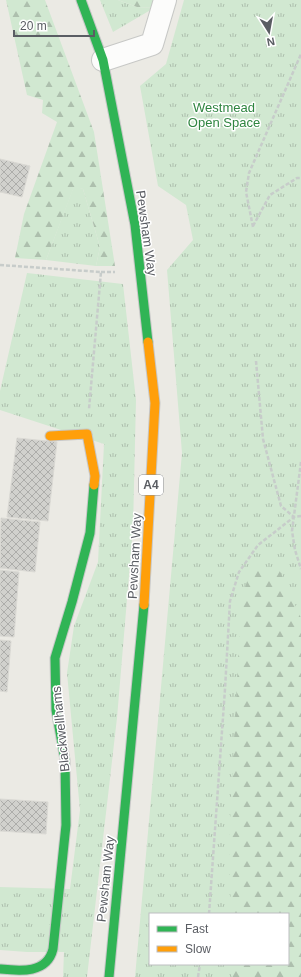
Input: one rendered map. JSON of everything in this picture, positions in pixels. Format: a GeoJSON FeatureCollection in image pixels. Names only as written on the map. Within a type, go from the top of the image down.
{"type":"FeatureCollection","features":[{"type":"Feature","properties":{"kind":"main road","name":"Pewsham Way"},"geometry":{"type":"LineString","coordinates":[[81,0],[103,60],[135,225],[155,403],[144,606],[108,977]]}},
{"type":"Feature","properties":{"kind":"main road"},"geometry":{"type":"LineString","coordinates":[[50,436],[86,434]]}},
{"type":"Feature","properties":{"kind":"main road","name":"Blackwellhams"},"geometry":{"type":"LineString","coordinates":[[0,969],[43,972],[53,949],[66,825],[65,760],[56,710],[55,658],[72,602],[90,533],[95,476],[86,434]]}},
{"type":"Feature","properties":{"kind":"street"},"geometry":{"type":"LineString","coordinates":[[103,60],[152,44],[165,0]]}},
{"type":"Feature","properties":{"kind":"path"},"geometry":{"type":"LineString","coordinates":[[301,54],[249,173],[246,192],[253,227],[270,195],[297,178],[301,178]]}},
{"type":"Feature","properties":{"kind":"path"},"geometry":{"type":"LineString","coordinates":[[0,266],[101,272],[86,434]]}},
{"type":"Feature","properties":{"kind":"path"},"geometry":{"type":"LineString","coordinates":[[256,361],[263,439],[281,506],[294,517]]}},
{"type":"Feature","properties":{"kind":"path"},"geometry":{"type":"LineString","coordinates":[[301,462],[292,531],[295,550],[301,569]]}},
{"type":"Feature","properties":{"kind":"path"},"geometry":{"type":"LineString","coordinates":[[209,913],[230,601],[239,572],[258,545],[294,517],[301,516]]}},
{"type":"Feature","properties":{"kind":"path"},"geometry":{"type":"LineString","coordinates":[[198,977],[200,965]]}},
{"type":"Feature","properties":{"kind":"green space"},"geometry":{"type":"Polygon","coordinates":[[[6,0],[45,0],[94,132],[115,266],[96,266],[100,247],[83,189],[74,187],[46,260],[15,258],[24,214],[57,122],[42,113],[43,100],[27,95],[6,0]]]}},
{"type":"Feature","properties":{"kind":"green space"},"geometry":{"type":"Polygon","coordinates":[[[100,0],[118,0],[137,7],[154,8],[113,32],[100,0]]]}},
{"type":"Feature","properties":{"kind":"green space"},"geometry":{"type":"Polygon","coordinates":[[[118,0],[156,0],[154,8],[137,7],[118,0]]]}},
{"type":"Feature","properties":{"kind":"green space","name":"Westmead Open Space"},"geometry":{"type":"Polygon","coordinates":[[[184,0],[301,0],[301,977],[135,977],[182,453],[167,270],[193,240],[186,205],[158,186],[140,86],[166,64],[184,0]]]}},
{"type":"Feature","properties":{"kind":"green space"},"geometry":{"type":"Polygon","coordinates":[[[74,186],[83,189],[100,247],[96,266],[46,260],[74,186]]]}},
{"type":"Feature","properties":{"kind":"green space"},"geometry":{"type":"Polygon","coordinates":[[[27,273],[123,284],[136,400],[133,528],[117,718],[87,977],[63,977],[64,952],[0,950],[0,887],[70,889],[80,810],[67,673],[74,626],[98,562],[104,444],[0,410],[0,391],[27,273]]]}},
{"type":"Feature","properties":{"kind":"green space"},"geometry":{"type":"Polygon","coordinates":[[[252,566],[279,569],[301,618],[301,977],[232,977],[232,965],[289,965],[289,913],[231,913],[229,842],[241,600],[252,566]]]}},
{"type":"Feature","properties":{"kind":"building"},"geometry":{"type":"Polygon","coordinates":[[[0,159],[30,166],[22,197],[0,192],[0,159]]]}},
{"type":"Feature","properties":{"kind":"building"},"geometry":{"type":"Polygon","coordinates":[[[17,438],[57,442],[48,521],[7,517],[17,438]]]}},
{"type":"Feature","properties":{"kind":"building"},"geometry":{"type":"Polygon","coordinates":[[[1,518],[40,522],[35,572],[0,568],[1,518]]]}},
{"type":"Feature","properties":{"kind":"building"},"geometry":{"type":"Polygon","coordinates":[[[0,570],[19,572],[14,637],[0,636],[0,570]]]}},
{"type":"Feature","properties":{"kind":"building"},"geometry":{"type":"Polygon","coordinates":[[[0,640],[11,641],[7,692],[0,691],[0,640]]]}},
{"type":"Feature","properties":{"kind":"building"},"geometry":{"type":"Polygon","coordinates":[[[0,799],[48,802],[46,834],[0,831],[0,799]]]}},
{"type":"Feature","properties":{"kind":"traffic: fast"},"geometry":{"type":"LineString","coordinates":[[81,0],[103,60],[135,225],[148,342]]}},
{"type":"Feature","properties":{"kind":"traffic: fast"},"geometry":{"type":"LineString","coordinates":[[0,969],[24,970],[39,967],[50,957],[53,949],[66,825],[65,760],[56,710],[55,658],[72,602],[90,533],[94,485]]}},
{"type":"Feature","properties":{"kind":"traffic: fast"},"geometry":{"type":"LineString","coordinates":[[109,977],[144,605]]}},
{"type":"Feature","properties":{"kind":"traffic: slow"},"geometry":{"type":"LineString","coordinates":[[144,605],[155,403],[148,342]]}},
{"type":"Feature","properties":{"kind":"traffic: slow"},"geometry":{"type":"LineString","coordinates":[[50,436],[87,434],[95,476],[94,485]]}}]}
